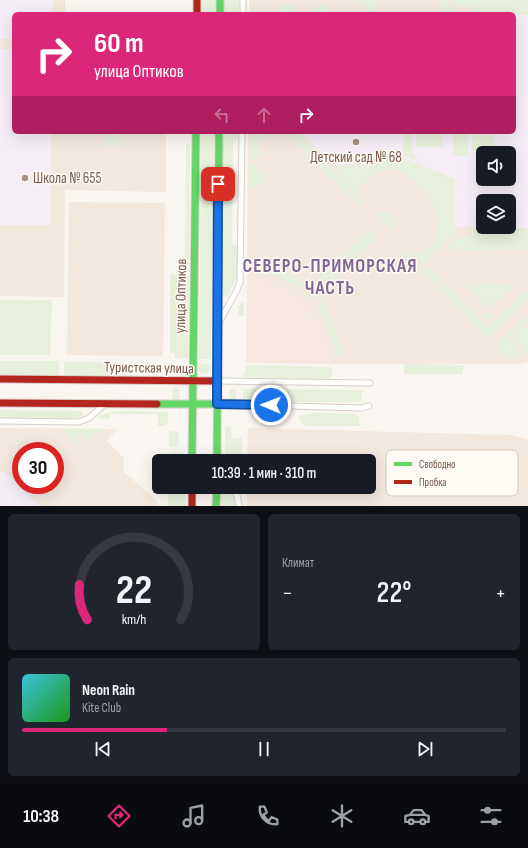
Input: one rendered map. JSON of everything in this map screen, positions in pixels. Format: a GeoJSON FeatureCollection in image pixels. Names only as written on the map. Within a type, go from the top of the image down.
{"type":"FeatureCollection","features":[{"type":"Feature","properties":{"kind":"street"},"geometry":{"type":"LineString","coordinates":[[197,0],[197,12]]}},
{"type":"Feature","properties":{"kind":"street"},"geometry":{"type":"LineString","coordinates":[[220,0],[220,12]]}},
{"type":"Feature","properties":{"kind":"street"},"geometry":{"type":"LineString","coordinates":[[243,0],[243,12]]}},
{"type":"Feature","properties":{"kind":"street","name":"улица Оптиков"},"geometry":{"type":"LineString","coordinates":[[192,454],[196,134]]}},
{"type":"Feature","properties":{"kind":"street"},"geometry":{"type":"LineString","coordinates":[[217,454],[219,134]]}},
{"type":"Feature","properties":{"kind":"street"},"geometry":{"type":"LineString","coordinates":[[217,324],[237,290],[240,282],[242,134]]}},
{"type":"Feature","properties":{"kind":"street","name":"Туристская улица"},"geometry":{"type":"LineString","coordinates":[[0,379],[370,383]]}},
{"type":"Feature","properties":{"kind":"street"},"geometry":{"type":"LineString","coordinates":[[0,403],[217,404],[362,408],[369,406]]}},
{"type":"Feature","properties":{"kind":"street"},"geometry":{"type":"LineString","coordinates":[[0,421],[79,422],[89,418],[105,404]]}},
{"type":"Feature","properties":{"kind":"street"},"geometry":{"type":"LineString","coordinates":[[192,494],[192,506]]}},
{"type":"Feature","properties":{"kind":"street"},"geometry":{"type":"LineString","coordinates":[[216,494],[216,506]]}},
{"type":"Feature","properties":{"kind":"street"},"geometry":{"type":"LineString","coordinates":[[237,494],[239,506]]}},
{"type":"Feature","properties":{"kind":"shaded area"},"geometry":{"type":"Polygon","coordinates":[[[0,0],[65,0],[65,12],[12,12],[12,134],[166,134],[166,192],[65,190],[64,297],[0,296],[0,0]]]}},
{"type":"Feature","properties":{"kind":"shaded area"},"geometry":{"type":"Polygon","coordinates":[[[0,0],[53,0],[52,12],[12,12],[12,39],[0,39],[0,0]]]}},
{"type":"Feature","properties":{"kind":"shaded area"},"geometry":{"type":"Polygon","coordinates":[[[249,0],[528,0],[528,362],[518,364],[330,364],[326,341],[309,308],[287,291],[264,281],[247,277],[248,134],[516,134],[516,12],[249,12],[249,0]]]}},
{"type":"Feature","properties":{"kind":"shaded area"},"geometry":{"type":"Polygon","coordinates":[[[516,15],[528,15],[528,228],[516,228],[516,194],[476,194],[476,227],[455,226],[455,179],[401,157],[400,151],[382,151],[371,160],[359,160],[353,164],[333,165],[303,134],[516,134],[516,15]]]}},
{"type":"Feature","properties":{"kind":"shaded area","name":"Школа № 655"},"geometry":{"type":"Polygon","coordinates":[[[0,49],[12,49],[12,134],[51,134],[50,225],[0,225],[0,49]]]}},
{"type":"Feature","properties":{"kind":"shaded area"},"geometry":{"type":"Polygon","coordinates":[[[69,202],[165,203],[163,356],[67,355],[69,202]]]}},
{"type":"Feature","properties":{"kind":"shaded area"},"geometry":{"type":"Polygon","coordinates":[[[247,277],[264,281],[287,291],[309,308],[326,341],[330,364],[246,363],[247,277]]]}},
{"type":"Feature","properties":{"kind":"shaded area"},"geometry":{"type":"Polygon","coordinates":[[[0,428],[117,429],[107,441],[122,456],[124,460],[124,472],[153,497],[159,506],[0,506],[0,428]]]}},
{"type":"Feature","properties":{"kind":"shaded area"},"geometry":{"type":"Polygon","coordinates":[[[248,428],[510,435],[528,440],[528,506],[247,506],[247,494],[376,494],[376,454],[247,454],[248,428]]]}},
{"type":"Feature","properties":{"kind":"shaded area"},"geometry":{"type":"Polygon","coordinates":[[[0,472],[5,472],[12,479],[12,494],[27,494],[39,506],[0,506],[0,472]]]}},
{"type":"Feature","properties":{"kind":"green space"},"geometry":{"type":"Polygon","coordinates":[[[202,0],[215,0],[215,12],[202,12],[202,0]]]}},
{"type":"Feature","properties":{"kind":"green space"},"geometry":{"type":"Polygon","coordinates":[[[224,0],[239,0],[239,10],[237,12],[224,12],[224,0]]]}},
{"type":"Feature","properties":{"kind":"green space"},"geometry":{"type":"Polygon","coordinates":[[[358,0],[375,0],[379,7],[374,12],[371,12],[358,0]]]}},
{"type":"Feature","properties":{"kind":"green space"},"geometry":{"type":"Polygon","coordinates":[[[437,0],[445,0],[455,12],[444,12],[437,0]]]}},
{"type":"Feature","properties":{"kind":"green space"},"geometry":{"type":"Polygon","coordinates":[[[450,0],[528,0],[528,15],[516,15],[516,12],[473,12],[473,6],[455,6],[450,0]]]}},
{"type":"Feature","properties":{"kind":"green space"},"geometry":{"type":"Polygon","coordinates":[[[322,2],[331,12],[311,12],[322,2]]]}},
{"type":"Feature","properties":{"kind":"green space"},"geometry":{"type":"Polygon","coordinates":[[[282,4],[294,5],[296,12],[278,12],[279,6],[282,4]]]}},
{"type":"Feature","properties":{"kind":"green space"},"geometry":{"type":"Polygon","coordinates":[[[105,134],[121,134],[121,146],[104,146],[105,134]]]}},
{"type":"Feature","properties":{"kind":"green space"},"geometry":{"type":"Polygon","coordinates":[[[201,134],[214,134],[211,359],[199,359],[201,134]]]}},
{"type":"Feature","properties":{"kind":"green space"},"geometry":{"type":"Polygon","coordinates":[[[223,134],[238,134],[237,140],[233,143],[232,244],[237,246],[238,262],[236,279],[233,286],[227,297],[224,298],[222,294],[223,134]]]}},
{"type":"Feature","properties":{"kind":"green space"},"geometry":{"type":"Polygon","coordinates":[[[251,134],[269,134],[257,146],[263,152],[256,159],[250,159],[251,134]]]}},
{"type":"Feature","properties":{"kind":"green space"},"geometry":{"type":"Polygon","coordinates":[[[288,134],[301,134],[317,151],[310,157],[288,134]]]}},
{"type":"Feature","properties":{"kind":"green space"},"geometry":{"type":"Polygon","coordinates":[[[404,134],[412,134],[412,152],[419,162],[403,155],[404,134]]]}},
{"type":"Feature","properties":{"kind":"green space"},"geometry":{"type":"Polygon","coordinates":[[[416,134],[442,134],[442,147],[416,147],[416,134]]]}},
{"type":"Feature","properties":{"kind":"green space"},"geometry":{"type":"Polygon","coordinates":[[[453,134],[468,134],[468,156],[453,156],[453,134]]]}},
{"type":"Feature","properties":{"kind":"green space"},"geometry":{"type":"Polygon","coordinates":[[[472,135],[494,135],[494,146],[476,146],[476,150],[472,150],[472,135]]]}},
{"type":"Feature","properties":{"kind":"green space"},"geometry":{"type":"Polygon","coordinates":[[[186,144],[190,144],[189,265],[185,266],[186,144]]]}},
{"type":"Feature","properties":{"kind":"green space"},"geometry":{"type":"Polygon","coordinates":[[[382,151],[400,152],[400,157],[454,180],[454,227],[456,227],[454,234],[423,264],[411,252],[422,251],[429,246],[435,238],[438,217],[436,209],[420,188],[405,173],[396,170],[383,171],[371,177],[356,190],[361,195],[360,199],[348,187],[349,182],[334,166],[353,166],[359,161],[372,161],[382,151]]]}},
{"type":"Feature","properties":{"kind":"green space"},"geometry":{"type":"Polygon","coordinates":[[[318,153],[347,183],[346,188],[361,202],[360,206],[357,205],[312,159],[318,153]]]}},
{"type":"Feature","properties":{"kind":"green space"},"geometry":{"type":"Polygon","coordinates":[[[250,162],[252,162],[267,178],[255,189],[250,189],[250,162]]]}},
{"type":"Feature","properties":{"kind":"green space"},"geometry":{"type":"Polygon","coordinates":[[[381,211],[385,211],[396,223],[396,226],[392,230],[377,215],[381,211]]]}},
{"type":"Feature","properties":{"kind":"green space"},"geometry":{"type":"Polygon","coordinates":[[[471,228],[476,228],[476,234],[516,234],[516,229],[528,229],[528,250],[451,251],[447,246],[457,237],[471,237],[471,228]]]}},
{"type":"Feature","properties":{"kind":"green space"},"geometry":{"type":"Polygon","coordinates":[[[369,229],[374,232],[377,238],[314,299],[308,296],[306,291],[369,229]]]}},
{"type":"Feature","properties":{"kind":"green space"},"geometry":{"type":"Polygon","coordinates":[[[404,248],[421,266],[418,269],[400,251],[404,248]]]}},
{"type":"Feature","properties":{"kind":"green space"},"geometry":{"type":"Polygon","coordinates":[[[257,264],[277,266],[291,273],[301,283],[304,280],[306,282],[301,287],[298,287],[276,276],[257,272],[257,264]]]}},
{"type":"Feature","properties":{"kind":"green space"},"geometry":{"type":"Polygon","coordinates":[[[424,267],[429,267],[443,281],[433,283],[421,270],[424,267]]]}},
{"type":"Feature","properties":{"kind":"green space"},"geometry":{"type":"Polygon","coordinates":[[[170,274],[189,276],[188,359],[175,358],[175,353],[170,353],[170,274]]]}},
{"type":"Feature","properties":{"kind":"green space"},"geometry":{"type":"Polygon","coordinates":[[[445,283],[488,327],[528,289],[528,300],[488,339],[435,285],[445,283]]]}},
{"type":"Feature","properties":{"kind":"green space"},"geometry":{"type":"Polygon","coordinates":[[[462,283],[516,284],[492,307],[486,307],[462,283]]]}},
{"type":"Feature","properties":{"kind":"green space"},"geometry":{"type":"Polygon","coordinates":[[[329,294],[330,299],[323,304],[333,321],[338,334],[343,353],[340,356],[335,356],[329,333],[317,306],[329,294]]]}},
{"type":"Feature","properties":{"kind":"green space"},"geometry":{"type":"Polygon","coordinates":[[[0,300],[52,300],[50,355],[0,355],[0,300]]]}},
{"type":"Feature","properties":{"kind":"green space"},"geometry":{"type":"Polygon","coordinates":[[[244,302],[244,316],[238,316],[238,307],[244,302]]]}},
{"type":"Feature","properties":{"kind":"green space"},"geometry":{"type":"Polygon","coordinates":[[[480,314],[498,314],[488,322],[480,314]]]}},
{"type":"Feature","properties":{"kind":"green space"},"geometry":{"type":"Polygon","coordinates":[[[525,316],[528,319],[528,325],[525,322],[508,337],[525,355],[517,358],[503,357],[498,350],[499,340],[525,316]]]}},
{"type":"Feature","properties":{"kind":"green space"},"geometry":{"type":"Polygon","coordinates":[[[524,325],[528,329],[528,354],[511,337],[524,325]]]}},
{"type":"Feature","properties":{"kind":"green space"},"geometry":{"type":"Polygon","coordinates":[[[0,361],[59,361],[59,376],[0,375],[0,361]]]}},
{"type":"Feature","properties":{"kind":"green space"},"geometry":{"type":"Polygon","coordinates":[[[64,362],[121,362],[124,366],[124,374],[64,376],[64,362]]]}},
{"type":"Feature","properties":{"kind":"green space"},"geometry":{"type":"Polygon","coordinates":[[[198,364],[211,364],[211,371],[205,374],[200,372],[198,364]]]}},
{"type":"Feature","properties":{"kind":"green space"},"geometry":{"type":"Polygon","coordinates":[[[404,364],[464,365],[462,374],[404,374],[404,364]]]}},
{"type":"Feature","properties":{"kind":"green space"},"geometry":{"type":"Polygon","coordinates":[[[249,365],[331,367],[333,373],[330,379],[243,377],[246,367],[249,365]]]}},
{"type":"Feature","properties":{"kind":"green space"},"geometry":{"type":"Polygon","coordinates":[[[173,388],[178,389],[180,396],[178,400],[172,401],[173,388]]]}},
{"type":"Feature","properties":{"kind":"green space"},"geometry":{"type":"Polygon","coordinates":[[[231,389],[236,389],[236,402],[231,401],[229,398],[231,389]]]}},
{"type":"Feature","properties":{"kind":"green space"},"geometry":{"type":"Polygon","coordinates":[[[243,389],[362,390],[361,402],[243,402],[243,389]]]}},
{"type":"Feature","properties":{"kind":"green space"},"geometry":{"type":"Polygon","coordinates":[[[0,410],[81,411],[84,414],[82,417],[68,419],[0,418],[0,410]]]}},
{"type":"Feature","properties":{"kind":"green space"},"geometry":{"type":"Polygon","coordinates":[[[117,411],[168,412],[168,422],[165,426],[158,426],[158,414],[110,414],[110,419],[98,418],[99,415],[117,411]]]}},
{"type":"Feature","properties":{"kind":"green space"},"geometry":{"type":"Polygon","coordinates":[[[316,413],[356,414],[359,417],[360,426],[305,426],[300,420],[299,416],[316,413]]]}},
{"type":"Feature","properties":{"kind":"green space"},"geometry":{"type":"Polygon","coordinates":[[[225,427],[231,427],[232,438],[242,438],[242,454],[225,454],[225,427]]]}},
{"type":"Feature","properties":{"kind":"green space"},"geometry":{"type":"Polygon","coordinates":[[[62,429],[106,429],[101,434],[98,431],[84,445],[83,438],[77,438],[77,444],[75,445],[62,429]]]}},
{"type":"Feature","properties":{"kind":"green space"},"geometry":{"type":"Polygon","coordinates":[[[171,431],[177,431],[179,433],[178,446],[171,447],[169,445],[169,433],[171,431]]]}},
{"type":"Feature","properties":{"kind":"green space"},"geometry":{"type":"Polygon","coordinates":[[[176,452],[178,454],[170,454],[176,452]]]}},
{"type":"Feature","properties":{"kind":"green space"},"geometry":{"type":"Polygon","coordinates":[[[169,494],[185,494],[186,506],[168,506],[169,494]]]}},
{"type":"Feature","properties":{"kind":"green space"},"geometry":{"type":"Polygon","coordinates":[[[221,494],[233,494],[236,506],[221,506],[221,494]]]}},
{"type":"Feature","properties":{"kind":"traffic: fast"},"geometry":{"type":"LineString","coordinates":[[220,0],[220,12]]}},
{"type":"Feature","properties":{"kind":"traffic: fast"},"geometry":{"type":"LineString","coordinates":[[192,454],[196,134]]}},
{"type":"Feature","properties":{"kind":"traffic: fast"},"geometry":{"type":"LineString","coordinates":[[217,454],[219,134]]}},
{"type":"Feature","properties":{"kind":"traffic: fast"},"geometry":{"type":"LineString","coordinates":[[157,404],[217,404]]}},
{"type":"Feature","properties":{"kind":"traffic: fast"},"geometry":{"type":"LineString","coordinates":[[216,506],[217,494]]}},
{"type":"Feature","properties":{"kind":"traffic: jam"},"geometry":{"type":"LineString","coordinates":[[197,0],[197,12]]}},
{"type":"Feature","properties":{"kind":"traffic: jam"},"geometry":{"type":"LineString","coordinates":[[0,379],[217,381]]}},
{"type":"Feature","properties":{"kind":"traffic: jam"},"geometry":{"type":"LineString","coordinates":[[0,403],[157,404]]}},
{"type":"Feature","properties":{"kind":"traffic: jam"},"geometry":{"type":"LineString","coordinates":[[192,494],[192,506]]}},
{"type":"Feature","properties":{"kind":"place","name":"Детский сад № 68"},"geometry":{"type":"Point","coordinates":[356,142]}},
{"type":"Feature","properties":{"kind":"place","name":"Школа № 655"},"geometry":{"type":"Point","coordinates":[25,178]}},
{"type":"Feature","properties":{"kind":"district","name":"СЕВЕРО-ПРИМОРСКАЯ ЧАСТЬ"},"geometry":{"type":"Point","coordinates":[330,277]}},
{"type":"Feature","properties":{"kind":"route"},"geometry":{"type":"LineString","coordinates":[[218,184],[217,404],[271,405]]}}]}
